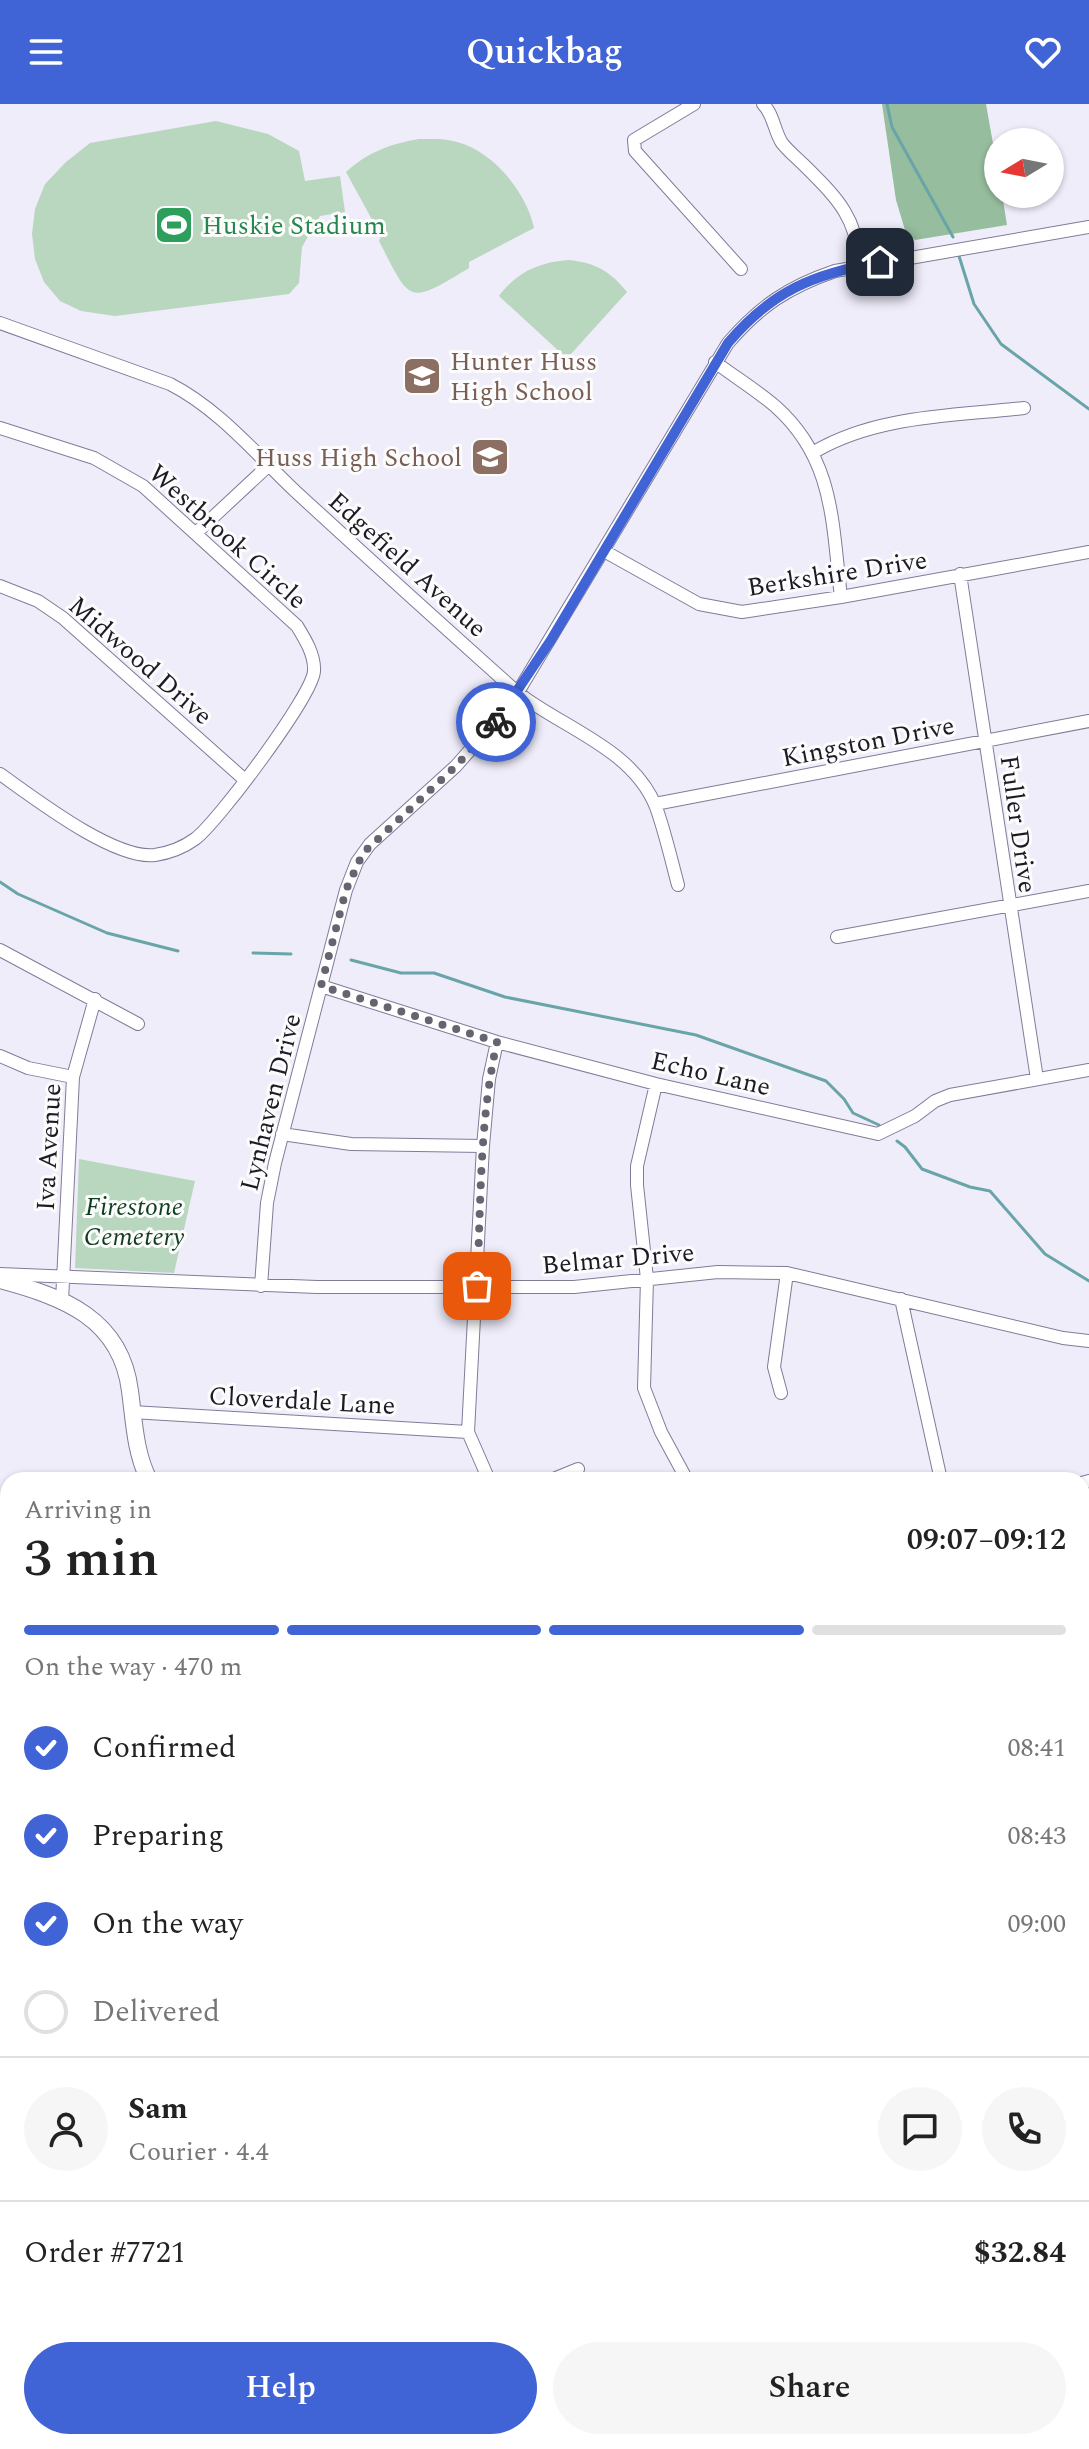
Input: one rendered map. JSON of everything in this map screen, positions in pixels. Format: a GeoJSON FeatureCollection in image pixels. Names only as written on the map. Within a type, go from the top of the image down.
{"type":"FeatureCollection","features":[{"type":"Feature","properties":{"kind":"main road"},"geometry":{"type":"LineString","coordinates":[[0,1280],[62,1301],[95,1321],[118,1348],[128,1376],[139,1455],[146,1472]]}},
{"type":"Feature","properties":{"kind":"street"},"geometry":{"type":"LineString","coordinates":[[694,104],[634,140],[635,151],[741,269]]}},
{"type":"Feature","properties":{"kind":"street"},"geometry":{"type":"LineString","coordinates":[[763,104],[781,142],[828,190],[851,220],[857,236],[858,266]]}},
{"type":"Feature","properties":{"kind":"street","name":"Lynhaven Drive"},"geometry":{"type":"LineString","coordinates":[[261,1286],[268,1193],[346,890],[363,853],[456,766],[494,725],[518,693],[715,362],[750,317],[780,295],[808,280],[858,266],[1089,227]]}},
{"type":"Feature","properties":{"kind":"street","name":"Edgefield Avenue"},"geometry":{"type":"LineString","coordinates":[[0,323],[151,377],[192,395],[518,693],[609,751],[629,768],[655,804],[678,885]]}},
{"type":"Feature","properties":{"kind":"street"},"geometry":{"type":"LineString","coordinates":[[715,362],[775,406],[814,452],[828,494],[841,597]]}},
{"type":"Feature","properties":{"kind":"street"},"geometry":{"type":"LineString","coordinates":[[814,452],[842,437],[876,427],[1024,408]]}},
{"type":"Feature","properties":{"kind":"street","name":"Westbrook Circle"},"geometry":{"type":"LineString","coordinates":[[0,428],[94,458],[143,486],[297,626],[305,638],[314,671],[307,693],[205,830],[168,852],[144,855],[116,848],[0,774]]}},
{"type":"Feature","properties":{"kind":"street"},"geometry":{"type":"LineString","coordinates":[[196,533],[268,466]]}},
{"type":"Feature","properties":{"kind":"street","name":"Berkshire Drive"},"geometry":{"type":"LineString","coordinates":[[604,551],[674,592],[713,609],[742,612],[1089,552]]}},
{"type":"Feature","properties":{"kind":"street","name":"Fuller Drive"},"geometry":{"type":"LineString","coordinates":[[960,574],[1037,1079]]}},
{"type":"Feature","properties":{"kind":"street","name":"Midwood Drive"},"geometry":{"type":"LineString","coordinates":[[0,586],[38,601],[63,618],[245,780]]}},
{"type":"Feature","properties":{"kind":"street","name":"Kingston Drive"},"geometry":{"type":"LineString","coordinates":[[655,804],[1089,721]]}},
{"type":"Feature","properties":{"kind":"street"},"geometry":{"type":"LineString","coordinates":[[837,937],[1089,891]]}},
{"type":"Feature","properties":{"kind":"street"},"geometry":{"type":"LineString","coordinates":[[0,950],[138,1024]]}},
{"type":"Feature","properties":{"kind":"street","name":"Echo Lane"},"geometry":{"type":"LineString","coordinates":[[321,986],[497,1042],[656,1084],[878,1134],[889,1131],[943,1098],[1089,1070]]}},
{"type":"Feature","properties":{"kind":"street","name":"Iva Avenue"},"geometry":{"type":"LineString","coordinates":[[62,1301],[73,1077],[95,999]]}},
{"type":"Feature","properties":{"kind":"street"},"geometry":{"type":"LineString","coordinates":[[486,1472],[468,1432],[483,1146],[489,1079],[497,1042]]}},
{"type":"Feature","properties":{"kind":"street"},"geometry":{"type":"LineString","coordinates":[[0,1056],[28,1068],[73,1077]]}},
{"type":"Feature","properties":{"kind":"street"},"geometry":{"type":"LineString","coordinates":[[656,1084],[637,1166],[647,1279],[644,1388],[661,1432],[683,1472]]}},
{"type":"Feature","properties":{"kind":"street"},"geometry":{"type":"LineString","coordinates":[[282,1134],[351,1144],[483,1146]]}},
{"type":"Feature","properties":{"kind":"street","name":"Belmar Drive"},"geometry":{"type":"LineString","coordinates":[[0,1274],[261,1286],[574,1287],[718,1272],[787,1273],[1063,1338],[1089,1341]]}},
{"type":"Feature","properties":{"kind":"street"},"geometry":{"type":"LineString","coordinates":[[781,1393],[774,1367],[787,1273]]}},
{"type":"Feature","properties":{"kind":"street"},"geometry":{"type":"LineString","coordinates":[[901,1299],[939,1472]]}},
{"type":"Feature","properties":{"kind":"street","name":"Cloverdale Lane"},"geometry":{"type":"LineString","coordinates":[[132,1412],[468,1432]]}},
{"type":"Feature","properties":{"kind":"street"},"geometry":{"type":"LineString","coordinates":[[571,1472],[578,1469]]}},
{"type":"Feature","properties":{"kind":"green space"},"geometry":{"type":"Polygon","coordinates":[[[882,104],[986,104],[990,128],[984,128],[984,208],[1004,208],[1007,225],[915,240],[905,230],[896,200],[882,104]]]}},
{"type":"Feature","properties":{"kind":"green space","name":"Huskie Stadium"},"geometry":{"type":"Polygon","coordinates":[[[216,121],[268,134],[299,151],[305,181],[340,176],[345,212],[320,216],[302,247],[299,283],[289,294],[115,316],[81,311],[60,301],[44,282],[35,259],[32,234],[35,209],[45,184],[90,143],[216,121]]]}},
{"type":"Feature","properties":{"kind":"green space"},"geometry":{"type":"Polygon","coordinates":[[[419,139],[452,141],[483,154],[516,188],[534,228],[469,262],[469,268],[434,288],[413,292],[398,277],[379,241],[381,236],[346,172],[380,150],[419,139]]]}},
{"type":"Feature","properties":{"kind":"green space"},"geometry":{"type":"Polygon","coordinates":[[[569,260],[602,269],[627,292],[571,354],[562,354],[499,296],[513,281],[530,270],[569,260]]]}},
{"type":"Feature","properties":{"kind":"green space","name":"Firestone Cemetery"},"geometry":{"type":"Polygon","coordinates":[[[79,1159],[195,1181],[174,1273],[75,1268],[79,1159]]]}},
{"type":"Feature","properties":{"kind":"waterway"},"geometry":{"type":"LineString","coordinates":[[887,104],[892,127],[953,237]]}},
{"type":"Feature","properties":{"kind":"waterway"},"geometry":{"type":"LineString","coordinates":[[959,256],[974,304],[1001,344],[1089,409]]}},
{"type":"Feature","properties":{"kind":"waterway"},"geometry":{"type":"LineString","coordinates":[[0,882],[18,894],[107,933],[178,951]]}},
{"type":"Feature","properties":{"kind":"waterway"},"geometry":{"type":"LineString","coordinates":[[253,953],[291,954]]}},
{"type":"Feature","properties":{"kind":"waterway"},"geometry":{"type":"LineString","coordinates":[[351,960],[401,973],[434,973],[505,997],[696,1035],[826,1081],[853,1113],[879,1125]]}},
{"type":"Feature","properties":{"kind":"waterway"},"geometry":{"type":"LineString","coordinates":[[897,1141],[922,1169],[990,1191],[1045,1254],[1089,1281]]}},
{"type":"Feature","properties":{"kind":"way so far"},"geometry":{"type":"LineString","coordinates":[[477,1286],[483,1146],[489,1079],[497,1042],[321,986],[346,890],[357,862],[370,844],[456,766],[496,722]]}},
{"type":"Feature","properties":{"kind":"place","name":"Huskie Stadium"},"geometry":{"type":"Point","coordinates":[174,225]}},
{"type":"Feature","properties":{"kind":"place","name":"Hunter Huss High School"},"geometry":{"type":"Point","coordinates":[422,376]}},
{"type":"Feature","properties":{"kind":"place","name":"Huss High School"},"geometry":{"type":"Point","coordinates":[490,457]}},
{"type":"Feature","properties":{"kind":"route"},"geometry":{"type":"LineString","coordinates":[[496,722],[551,640],[728,343],[750,317],[799,284],[835,271],[880,262]]}}]}
